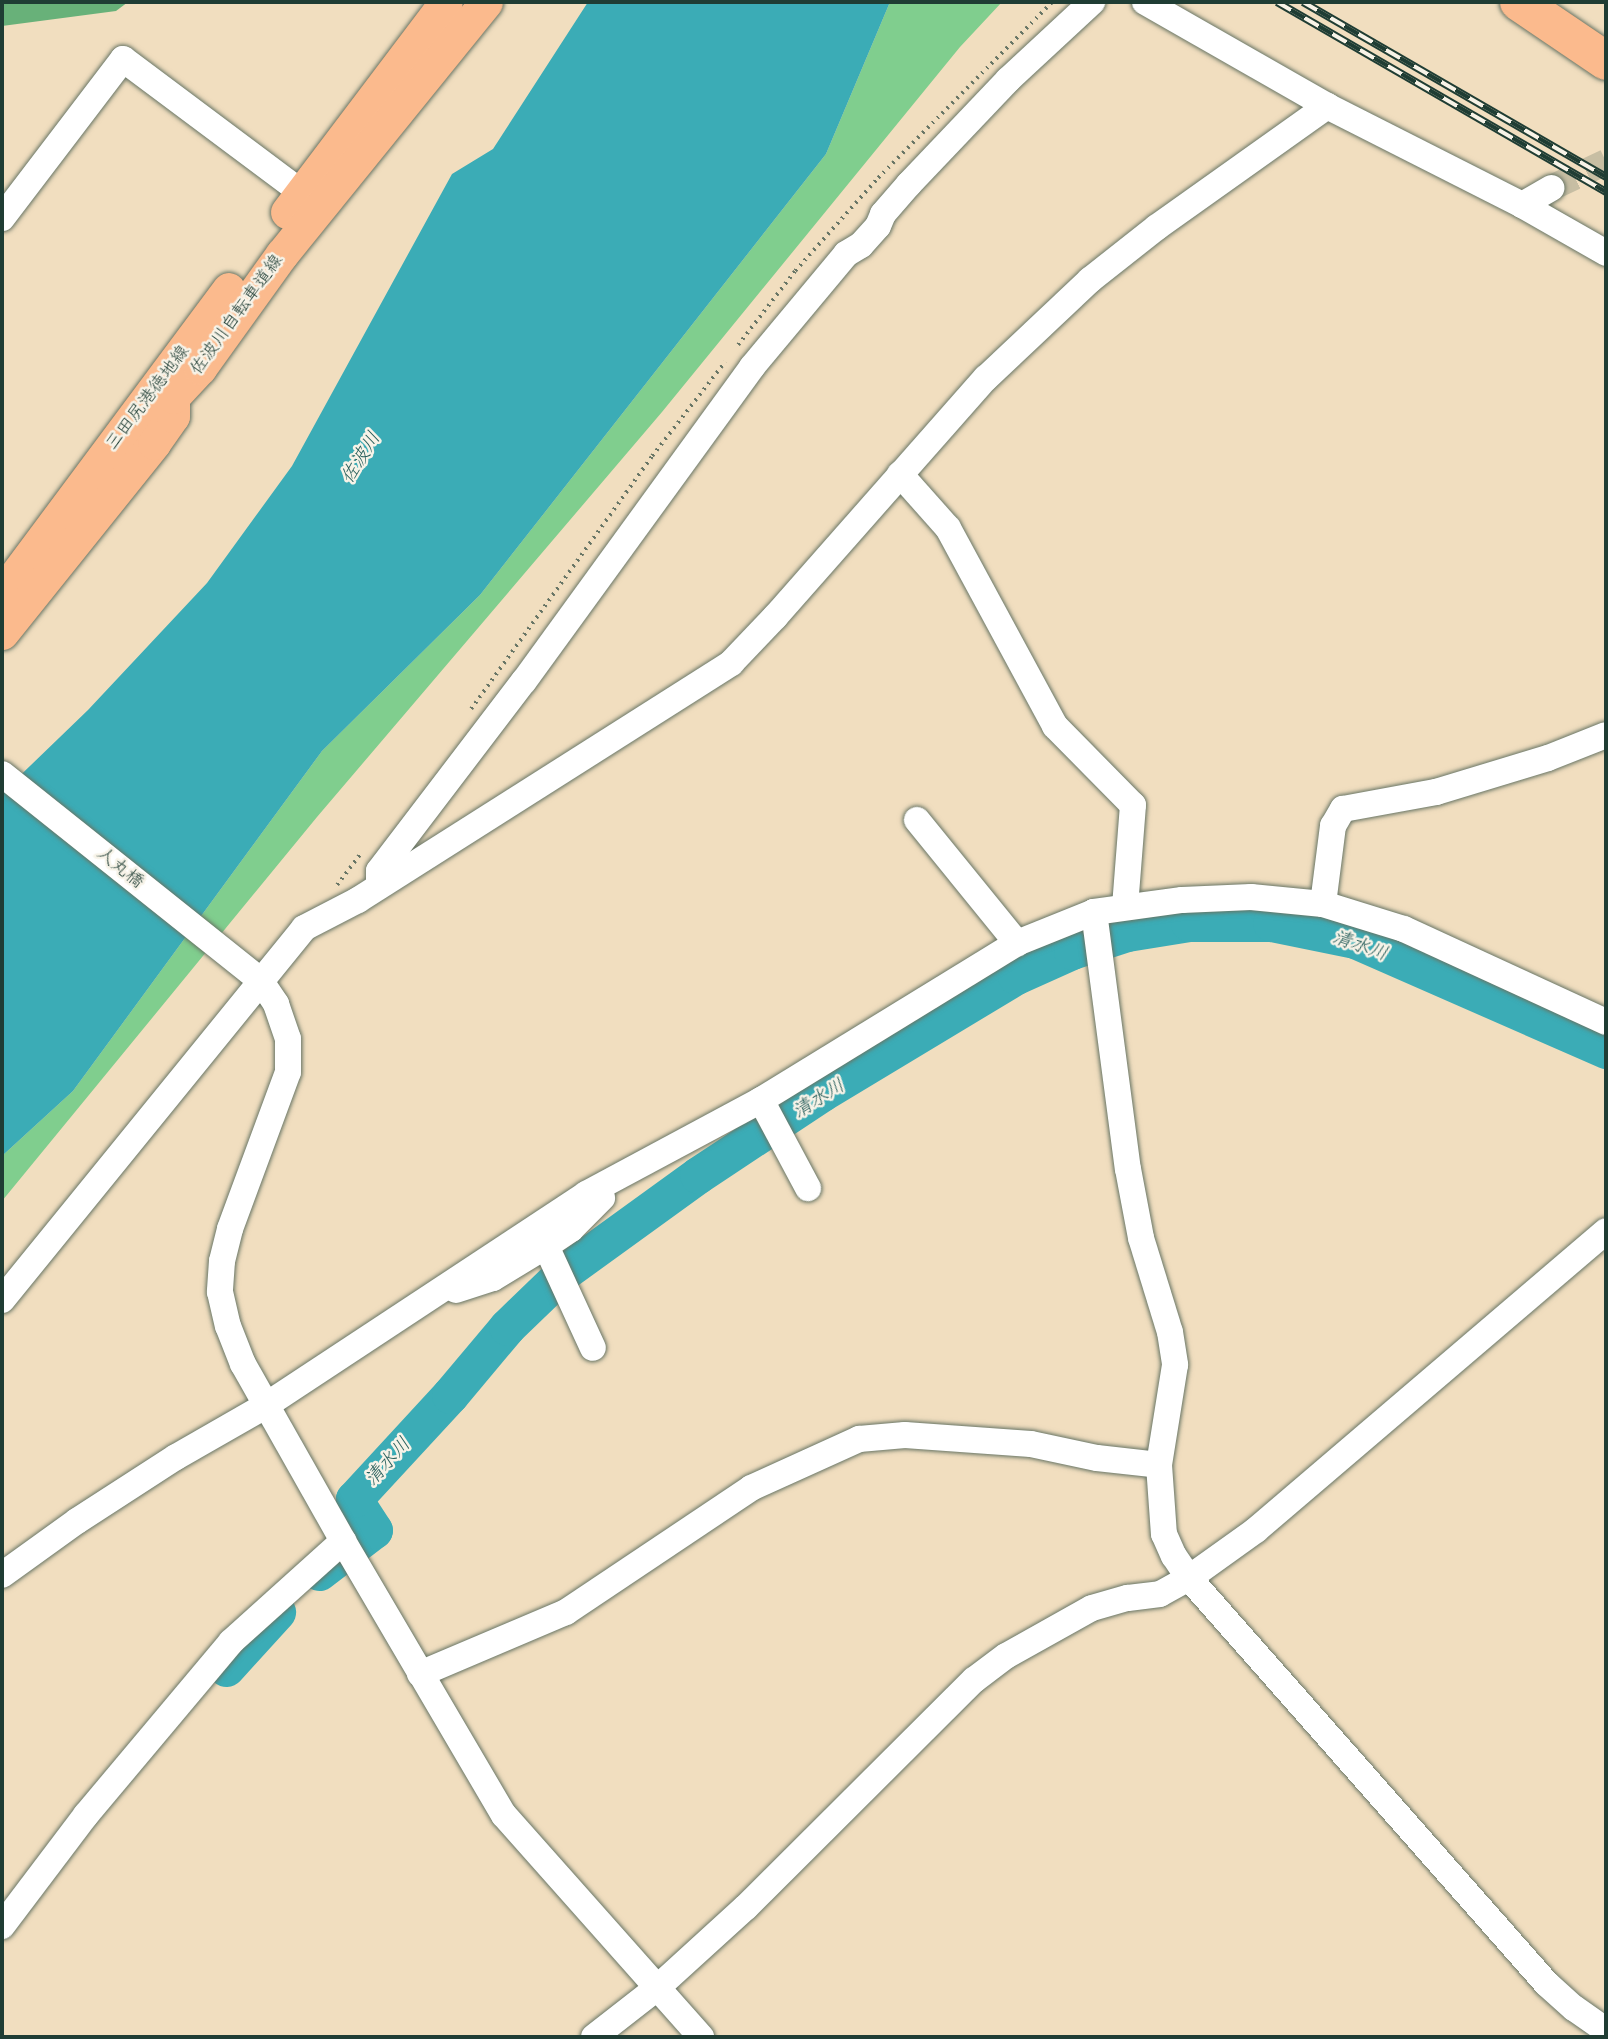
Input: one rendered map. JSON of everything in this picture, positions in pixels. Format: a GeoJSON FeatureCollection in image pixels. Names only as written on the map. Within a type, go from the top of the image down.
{"type":"FeatureCollection","features":[{"type":"Feature","properties":{"kind":"highway"},"geometry":{"type":"LineString","coordinates":[[1519,2],[1606,61]]}},
{"type":"Feature","properties":{"kind":"main road","name":"三田尻港徳地線"},"geometry":{"type":"LineString","coordinates":[[2,593],[166,390],[302,192],[446,2]]}},
{"type":"Feature","properties":{"kind":"main road","name":"佐波川自転車道線"},"geometry":{"type":"LineString","coordinates":[[2,633],[173,416],[166,390],[200,368],[282,254],[486,2]]}},
{"type":"Feature","properties":{"kind":"street"},"geometry":{"type":"LineString","coordinates":[[379,886],[379,870],[524,681],[752,367],[846,254],[861,245],[878,226],[883,214],[909,184],[1009,80],[1092,2]]}},
{"type":"Feature","properties":{"kind":"street"},"geometry":{"type":"LineString","coordinates":[[1145,2],[1327,106],[1522,205],[1606,253]]}},
{"type":"Feature","properties":{"kind":"street"},"geometry":{"type":"LineString","coordinates":[[2,218],[123,59],[302,192]]}},
{"type":"Feature","properties":{"kind":"street"},"geometry":{"type":"LineString","coordinates":[[2,1300],[304,928],[379,886],[731,663],[814,574],[986,378],[1090,280],[1157,227],[1327,106]]}},
{"type":"Feature","properties":{"kind":"street"},"geometry":{"type":"LineString","coordinates":[[1522,205],[1550,188]]}},
{"type":"Feature","properties":{"kind":"street"},"geometry":{"type":"LineString","coordinates":[[900,474],[948,528],[1055,726],[1133,805],[1125,907]]}},
{"type":"Feature","properties":{"kind":"street"},"geometry":{"type":"LineString","coordinates":[[1323,904],[1334,826],[1343,809],[1436,792],[1548,758],[1606,735]]}},
{"type":"Feature","properties":{"kind":"street","name":"人丸橋"},"geometry":{"type":"LineString","coordinates":[[2,774],[260,980]]}},
{"type":"Feature","properties":{"kind":"street"},"geometry":{"type":"LineString","coordinates":[[917,820],[1017,943]]}},
{"type":"Feature","properties":{"kind":"street"},"geometry":{"type":"LineString","coordinates":[[2,1574],[176,1457],[265,1406],[431,1299],[481,1262],[624,1173],[761,1100],[1017,943],[1125,907],[1182,900],[1251,897],[1323,904],[1404,929],[1606,1022]]}},
{"type":"Feature","properties":{"kind":"street"},"geometry":{"type":"LineString","coordinates":[[1095,917],[1131,1183],[1141,1238],[1170,1332],[1175,1364],[1159,1465],[1164,1534],[1174,1556],[1189,1578],[1547,1984],[1574,2008],[1606,2030]]}},
{"type":"Feature","properties":{"kind":"street"},"geometry":{"type":"LineString","coordinates":[[260,980],[276,1004],[288,1039],[288,1072],[230,1228],[222,1261],[220,1292],[238,1351],[265,1406],[503,1815],[701,2037]]}},
{"type":"Feature","properties":{"kind":"street"},"geometry":{"type":"LineString","coordinates":[[761,1100],[807,1188]]}},
{"type":"Feature","properties":{"kind":"street"},"geometry":{"type":"LineString","coordinates":[[431,1299],[493,1278],[545,1246],[571,1228],[624,1173]]}},
{"type":"Feature","properties":{"kind":"street"},"geometry":{"type":"LineString","coordinates":[[594,2037],[657,1988],[795,1859],[974,1679],[1006,1656],[1092,1608],[1128,1598],[1160,1594],[1189,1578],[1256,1530],[1606,1231]]}},
{"type":"Feature","properties":{"kind":"street"},"geometry":{"type":"LineString","coordinates":[[545,1246],[593,1348]]}},
{"type":"Feature","properties":{"kind":"street"},"geometry":{"type":"LineString","coordinates":[[421,1674],[566,1612],[751,1488],[859,1439],[905,1435],[1031,1444],[1097,1458],[1159,1465]]}},
{"type":"Feature","properties":{"kind":"street"},"geometry":{"type":"LineString","coordinates":[[2,1926],[86,1815],[231,1642],[343,1541]]}},
{"type":"Feature","properties":{"kind":"green space"},"geometry":{"type":"Polygon","coordinates":[[[2,2],[128,2],[116,11],[2,26],[2,2]]]}},
{"type":"Feature","properties":{"kind":"green space"},"geometry":{"type":"Polygon","coordinates":[[[890,2],[1002,2],[960,47],[662,412],[317,817],[2,1201],[2,1156],[73,1091],[322,751],[480,595],[826,154],[890,2]]]}},
{"type":"Feature","properties":{"kind":"water","name":"佐波川"},"geometry":{"type":"Polygon","coordinates":[[[588,2],[890,2],[826,154],[480,595],[322,751],[73,1091],[2,1156],[2,793],[88,710],[207,583],[292,466],[452,174],[493,149],[588,2]]]}},
{"type":"Feature","properties":{"kind":"waterway","name":"清水川"},"geometry":{"type":"LineString","coordinates":[[319,1572],[374,1530],[354,1499],[450,1395],[507,1327],[564,1272],[698,1175],[822,1093],[1016,976],[1072,951],[1127,933],[1189,923],[1271,923],[1355,940],[1606,1050]]}},
{"type":"Feature","properties":{"kind":"waterway","name":"清水川"},"geometry":{"type":"LineString","coordinates":[[226,1668],[277,1612]]}},
{"type":"Feature","properties":{"kind":"tunnel"},"geometry":{"type":"LineString","coordinates":[[1551,188],[1606,162]]}},
{"type":"Feature","properties":{"kind":"railway"},"geometry":{"type":"LineString","coordinates":[[1277,2],[1606,192]]}},
{"type":"Feature","properties":{"kind":"railway"},"geometry":{"type":"LineString","coordinates":[[1303,2],[1606,177]]}}]}
